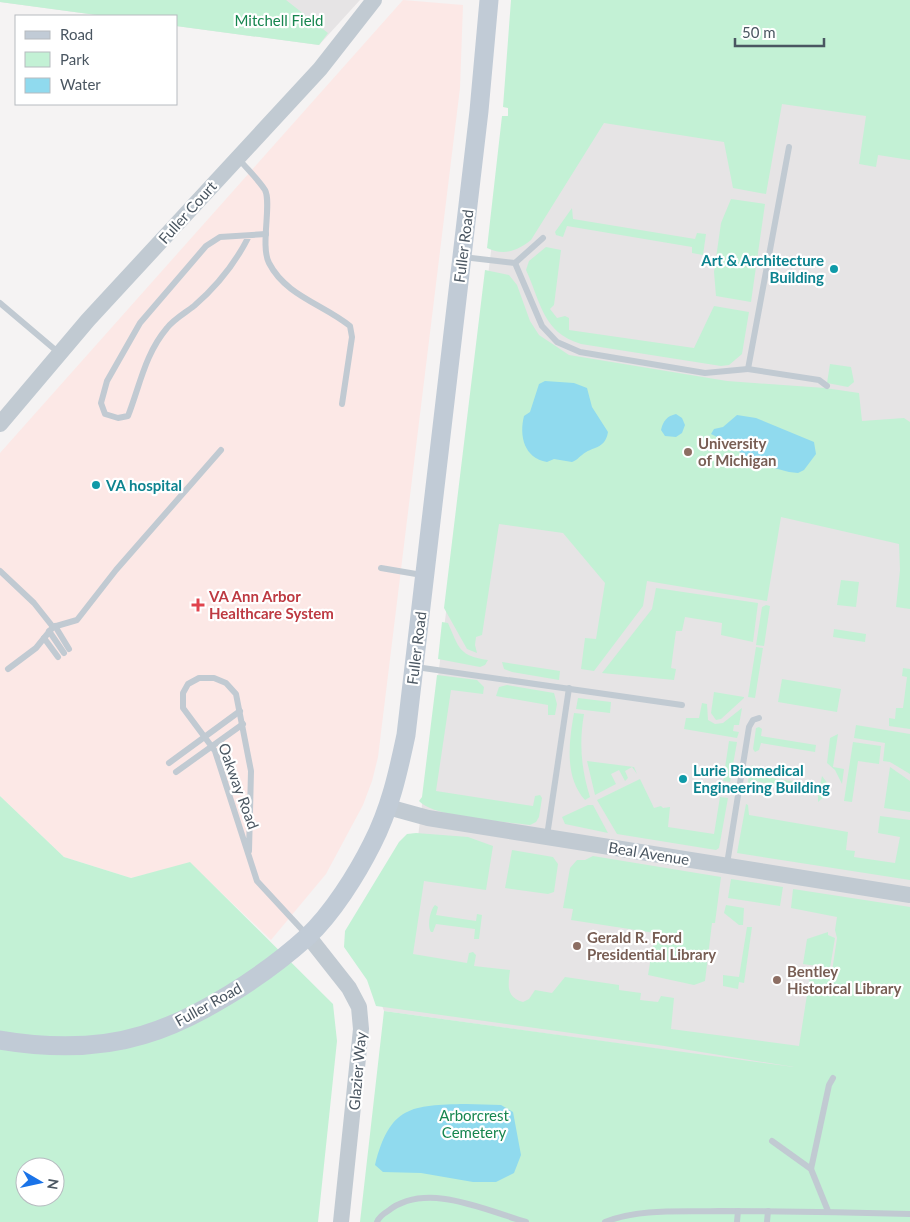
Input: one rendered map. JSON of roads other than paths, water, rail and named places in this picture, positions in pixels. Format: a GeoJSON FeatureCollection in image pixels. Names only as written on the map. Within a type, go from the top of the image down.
{"type":"FeatureCollection","features":[{"type":"Feature","properties":{"kind":"main road","name":"Fuller Road"},"geometry":{"type":"LineString","coordinates":[[0,1040],[55,1047],[94,1045],[142,1036],[190,1018],[252,979],[308,936],[352,880],[372,844],[388,807],[406,735],[479,111],[488,0]]}},
{"type":"Feature","properties":{"kind":"street","name":"Fuller Court"},"geometry":{"type":"LineString","coordinates":[[2,419],[237,157],[320,69],[374,0]]}},
{"type":"Feature","properties":{"kind":"street","name":"Beal Avenue"},"geometry":{"type":"LineString","coordinates":[[388,807],[428,818],[910,895]]}},
{"type":"Feature","properties":{"kind":"street","name":"Glazier Way"},"geometry":{"type":"LineString","coordinates":[[308,936],[349,988],[359,1007],[361,1029],[341,1222]]}},
{"type":"Feature","properties":{"kind":"lane"},"geometry":{"type":"LineString","coordinates":[[748,369],[789,146]]}},
{"type":"Feature","properties":{"kind":"lane"},"geometry":{"type":"LineString","coordinates":[[237,157],[266,192],[268,261],[285,285],[313,304],[333,313],[350,326],[352,337],[342,404]]}},
{"type":"Feature","properties":{"kind":"lane"},"geometry":{"type":"LineString","coordinates":[[249,236],[238,257],[196,305],[168,327],[156,344],[140,375],[128,416],[118,418],[105,414],[101,403],[107,380],[140,323],[206,246],[220,237],[266,234]]}},
{"type":"Feature","properties":{"kind":"lane"},"geometry":{"type":"LineString","coordinates":[[462,257],[515,263],[543,238]]}},
{"type":"Feature","properties":{"kind":"lane"},"geometry":{"type":"LineString","coordinates":[[515,263],[542,326],[557,342],[580,352],[705,373],[748,369],[819,380],[826,386]]}},
{"type":"Feature","properties":{"kind":"lane"},"geometry":{"type":"LineString","coordinates":[[0,303],[60,354]]}},
{"type":"Feature","properties":{"kind":"lane"},"geometry":{"type":"LineString","coordinates":[[8,669],[36,648],[52,628],[77,620],[116,570],[221,450]]}},
{"type":"Feature","properties":{"kind":"lane"},"geometry":{"type":"LineString","coordinates":[[381,568],[424,575]]}},
{"type":"Feature","properties":{"kind":"lane"},"geometry":{"type":"LineString","coordinates":[[0,571],[34,603],[66,651]]}},
{"type":"Feature","properties":{"kind":"lane"},"geometry":{"type":"LineString","coordinates":[[44,638],[58,658]]}},
{"type":"Feature","properties":{"kind":"lane"},"geometry":{"type":"LineString","coordinates":[[414,667],[682,705]]}},
{"type":"Feature","properties":{"kind":"lane","name":"Oakway Road"},"geometry":{"type":"LineString","coordinates":[[249,852],[251,771],[236,694],[226,683],[214,678],[199,678],[188,684],[183,693],[183,708],[212,745],[249,852],[257,881],[308,936]]}},
{"type":"Feature","properties":{"kind":"lane"},"geometry":{"type":"LineString","coordinates":[[546,837],[570,688]]}},
{"type":"Feature","properties":{"kind":"lane"},"geometry":{"type":"LineString","coordinates":[[169,763],[240,710]]}},
{"type":"Feature","properties":{"kind":"lane"},"geometry":{"type":"LineString","coordinates":[[727,865],[750,727],[753,720],[758,718]]}},
{"type":"Feature","properties":{"kind":"lane"},"geometry":{"type":"LineString","coordinates":[[176,772],[243,724]]}},
{"type":"Feature","properties":{"kind":"lane"},"geometry":{"type":"LineString","coordinates":[[811,1169],[829,1085],[833,1078]]}},
{"type":"Feature","properties":{"kind":"lane"},"geometry":{"type":"LineString","coordinates":[[772,1141],[811,1169],[828,1211]]}},
{"type":"Feature","properties":{"kind":"lane"},"geometry":{"type":"LineString","coordinates":[[377,1222],[379,1218],[399,1202],[429,1197],[463,1203],[526,1222]]}},
{"type":"Feature","properties":{"kind":"lane"},"geometry":{"type":"LineString","coordinates":[[737,1222],[738,1211]]}},
{"type":"Feature","properties":{"kind":"lane"},"geometry":{"type":"LineString","coordinates":[[767,1222],[768,1211]]}},
{"type":"Feature","properties":{"kind":"lane"},"geometry":{"type":"LineString","coordinates":[[605,1222],[620,1216],[668,1212],[828,1211],[910,1214]]}},
{"type":"Feature","properties":{"kind":"water"},"geometry":{"type":"Polygon","coordinates":[[[545,381],[574,383],[587,388],[592,407],[608,432],[601,445],[586,452],[572,462],[554,459],[547,462],[539,460],[528,451],[525,445],[522,431],[524,416],[530,412],[539,384],[545,381]]]}},
{"type":"Feature","properties":{"kind":"water"},"geometry":{"type":"Polygon","coordinates":[[[676,414],[682,418],[685,425],[682,433],[676,437],[665,436],[661,430],[663,424],[666,419],[676,414]]]}},
{"type":"Feature","properties":{"kind":"water"},"geometry":{"type":"Polygon","coordinates":[[[737,415],[756,418],[814,442],[816,454],[804,470],[798,473],[752,462],[729,443],[711,434],[714,429],[723,427],[737,415]]]}},
{"type":"Feature","properties":{"kind":"water"},"geometry":{"type":"Polygon","coordinates":[[[447,1104],[501,1105],[513,1112],[521,1155],[514,1173],[496,1182],[473,1182],[421,1173],[383,1172],[375,1165],[381,1145],[388,1131],[396,1120],[406,1113],[417,1108],[447,1104]]]}},
{"type":"Feature","properties":{"kind":"place","name":"Art & Architecture Building"},"geometry":{"type":"Point","coordinates":[834,269]}},
{"type":"Feature","properties":{"kind":"place","name":"University of Michigan"},"geometry":{"type":"Point","coordinates":[688,452]}},
{"type":"Feature","properties":{"kind":"place","name":"VA hospital"},"geometry":{"type":"Point","coordinates":[96,485]}},
{"type":"Feature","properties":{"kind":"place","name":"VA Ann Arbor Healthcare System"},"geometry":{"type":"Point","coordinates":[198,605]}},
{"type":"Feature","properties":{"kind":"place","name":"Lurie Biomedical Engineering Building"},"geometry":{"type":"Point","coordinates":[683,779]}},
{"type":"Feature","properties":{"kind":"place","name":"Gerald R. Ford Presidential Library"},"geometry":{"type":"Point","coordinates":[577,946]}},
{"type":"Feature","properties":{"kind":"place","name":"Bentley Historical Library"},"geometry":{"type":"Point","coordinates":[777,980]}},
{"type":"Feature","properties":{"kind":"park label","name":"Mitchell Field"},"geometry":{"type":"Point","coordinates":[279,20]}},
{"type":"Feature","properties":{"kind":"park label","name":"Arborcrest Cemetery"},"geometry":{"type":"Point","coordinates":[474,1124]}}]}
